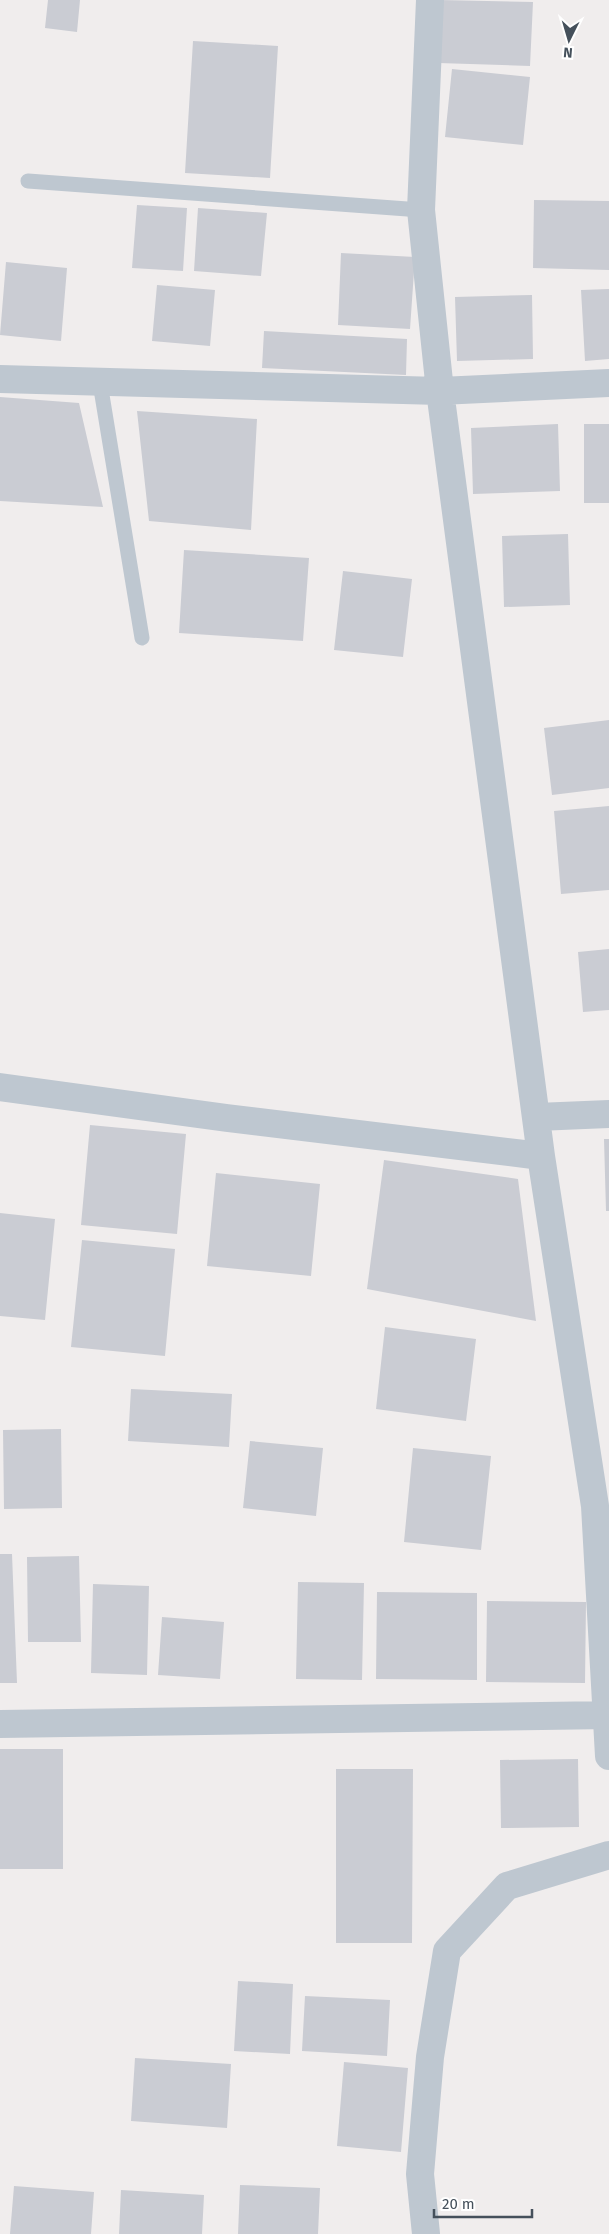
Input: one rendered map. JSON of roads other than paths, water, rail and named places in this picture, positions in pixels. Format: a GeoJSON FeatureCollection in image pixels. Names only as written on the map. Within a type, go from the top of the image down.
{"type":"FeatureCollection","features":[{"type":"Feature","properties":{"kind":"street"},"geometry":{"type":"LineString","coordinates":[[430,0],[421,210],[440,391],[541,1156],[602,1505],[609,1756]]}},
{"type":"Feature","properties":{"kind":"street"},"geometry":{"type":"LineString","coordinates":[[0,379],[440,391],[609,383]]}},
{"type":"Feature","properties":{"kind":"street"},"geometry":{"type":"LineString","coordinates":[[0,1087],[227,1118],[541,1156]]}},
{"type":"Feature","properties":{"kind":"street"},"geometry":{"type":"LineString","coordinates":[[537,1117],[609,1114]]}},
{"type":"Feature","properties":{"kind":"street"},"geometry":{"type":"LineString","coordinates":[[0,1724],[607,1715]]}},
{"type":"Feature","properties":{"kind":"street"},"geometry":{"type":"LineString","coordinates":[[426,2234],[420,2174],[430,2057],[447,1951],[507,1886],[609,1855]]}},
{"type":"Feature","properties":{"kind":"lane"},"geometry":{"type":"LineString","coordinates":[[28,181],[421,210]]}},
{"type":"Feature","properties":{"kind":"lane"},"geometry":{"type":"LineString","coordinates":[[100,383],[142,638]]}}]}
